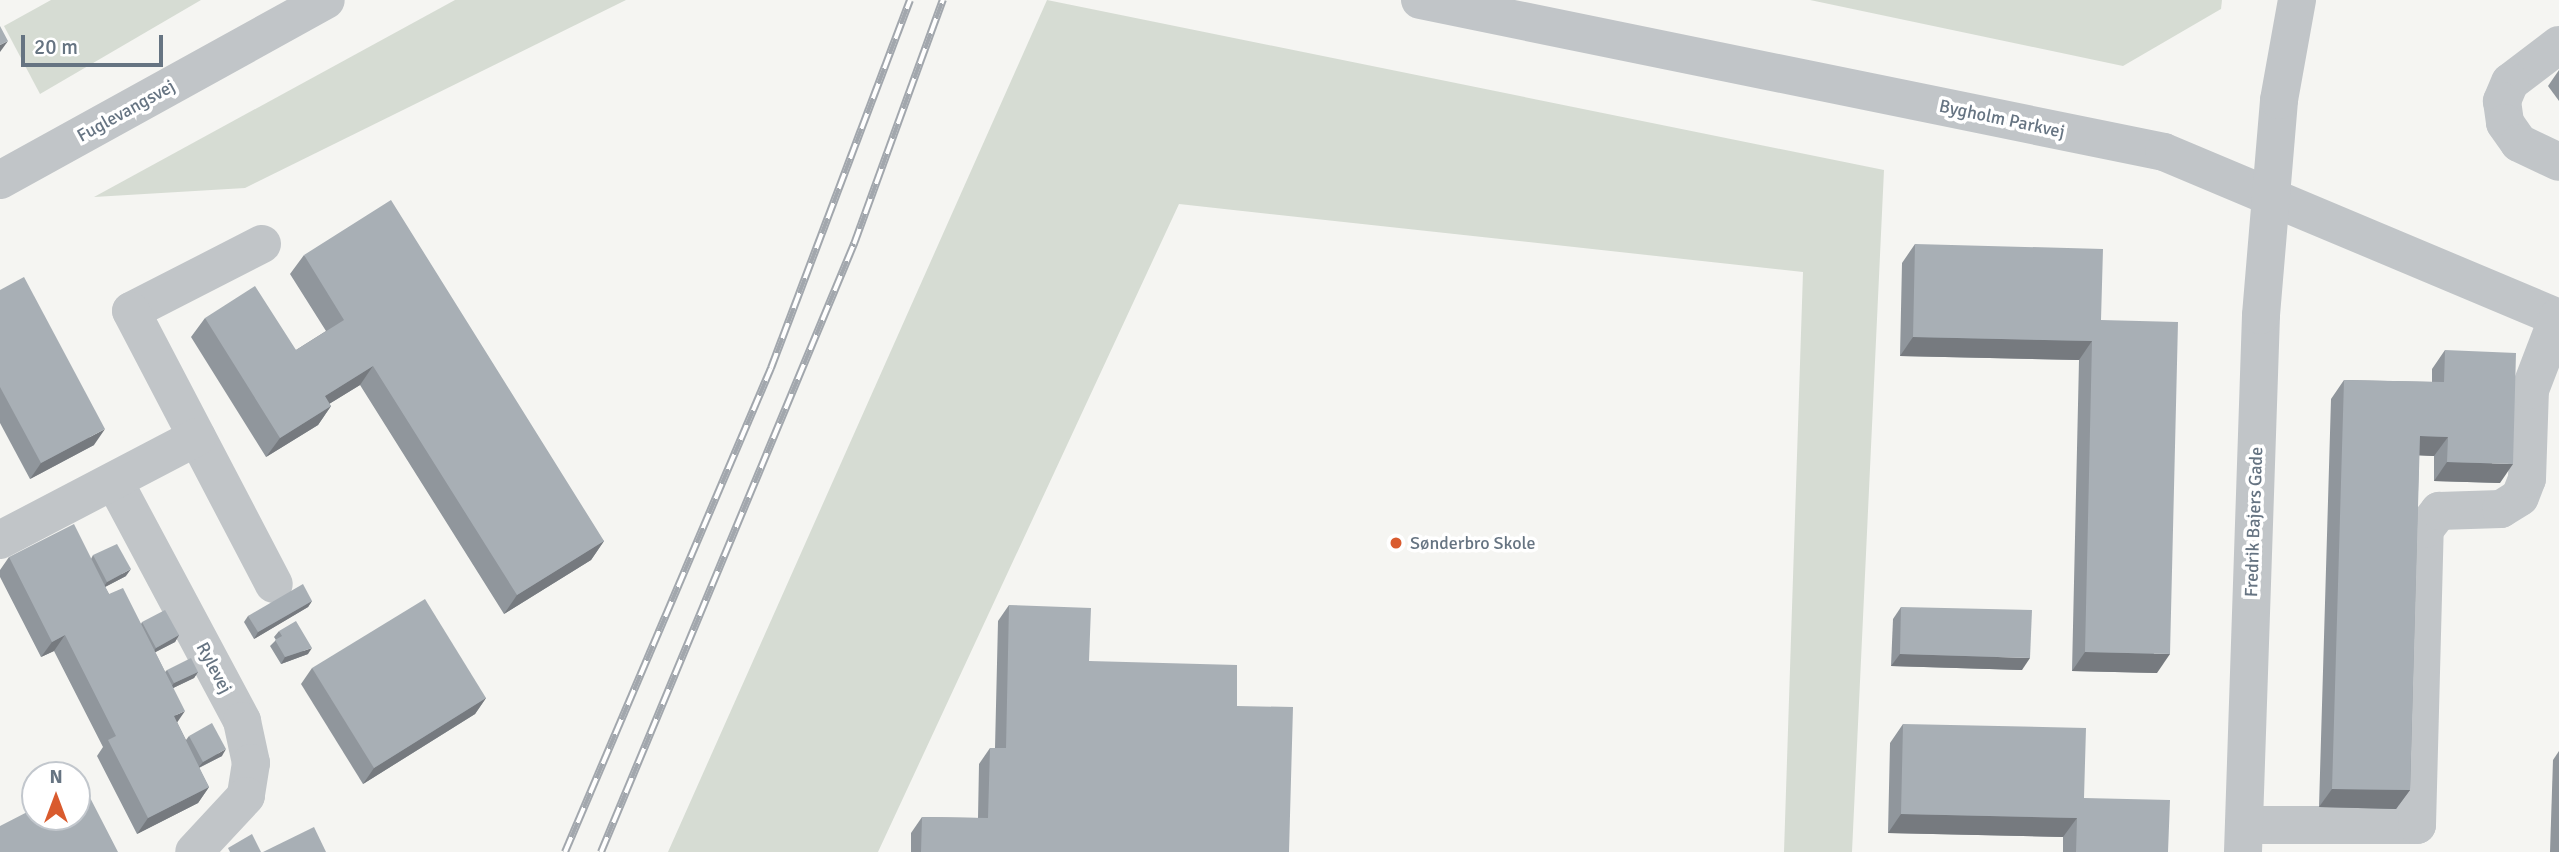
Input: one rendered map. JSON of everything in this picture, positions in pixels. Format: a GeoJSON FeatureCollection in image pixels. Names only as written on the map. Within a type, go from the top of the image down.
{"type":"FeatureCollection","features":[{"type":"Feature","properties":{"kind":"street","name":"Fuglevangsvej"},"geometry":{"type":"LineString","coordinates":[[0,180],[326,0]]}},
{"type":"Feature","properties":{"kind":"street","name":"Bygholm Parkvej"},"geometry":{"type":"LineString","coordinates":[[1420,0],[2164,152],[2273,192],[2559,317]]}},
{"type":"Feature","properties":{"kind":"street","name":"Fredrik Bajers Gade"},"geometry":{"type":"LineString","coordinates":[[2244,839],[2261,315],[2297,0]]}},
{"type":"Feature","properties":{"kind":"street"},"geometry":{"type":"LineString","coordinates":[[2559,45],[2510,82],[2502,101],[2505,123],[2519,143],[2559,162]]}},
{"type":"Feature","properties":{"kind":"street"},"geometry":{"type":"LineString","coordinates":[[262,243],[131,311],[274,584]]}},
{"type":"Feature","properties":{"kind":"street"},"geometry":{"type":"LineString","coordinates":[[2244,839],[2417,825],[2425,529],[2439,511],[2501,509],[2521,497],[2527,479],[2530,390],[2559,317]]}},
{"type":"Feature","properties":{"kind":"street"},"geometry":{"type":"LineString","coordinates":[[0,540],[197,437]]}},
{"type":"Feature","properties":{"kind":"street","name":"Rylevej"},"geometry":{"type":"LineString","coordinates":[[114,481],[242,721],[251,763],[246,796],[194,852]]}},
{"type":"Feature","properties":{"kind":"shaded area"},"geometry":{"type":"Polygon","coordinates":[[[51,0],[201,0],[40,94],[4,26],[51,0]]]}},
{"type":"Feature","properties":{"kind":"shaded area"},"geometry":{"type":"Polygon","coordinates":[[[455,0],[626,0],[245,188],[94,197],[455,0]]]}},
{"type":"Feature","properties":{"kind":"shaded area"},"geometry":{"type":"Polygon","coordinates":[[[1047,0],[1884,170],[1852,852],[1784,852],[1803,272],[1179,204],[878,852],[668,852],[1047,0]]]}},
{"type":"Feature","properties":{"kind":"shaded area"},"geometry":{"type":"Polygon","coordinates":[[[1810,0],[2222,0],[2221,9],[2123,66],[1810,0]]]}},
{"type":"Feature","properties":{"kind":"building"},"geometry":{"type":"Polygon","coordinates":[[[0,26],[8,41],[0,45],[0,26]]]}},
{"type":"Feature","properties":{"kind":"building"},"geometry":{"type":"Polygon","coordinates":[[[391,200],[604,541],[517,595],[373,366],[325,396],[331,406],[280,438],[205,318],[255,286],[296,350],[344,320],[304,255],[391,200]]]}},
{"type":"Feature","properties":{"kind":"building"},"geometry":{"type":"Polygon","coordinates":[[[1915,244],[2103,249],[2101,320],[2178,322],[2170,654],[2085,652],[2092,341],[1913,337],[1915,244]]]}},
{"type":"Feature","properties":{"kind":"building"},"geometry":{"type":"Polygon","coordinates":[[[24,277],[105,429],[41,463],[0,387],[0,290],[24,277]]]}},
{"type":"Feature","properties":{"kind":"building"},"geometry":{"type":"Polygon","coordinates":[[[2445,350],[2516,353],[2513,464],[2447,462],[2448,437],[2420,436],[2410,790],[2332,789],[2344,380],[2444,382],[2445,350]]]}},
{"type":"Feature","properties":{"kind":"building"},"geometry":{"type":"Polygon","coordinates":[[[74,524],[109,594],[123,588],[185,711],[174,716],[209,787],[148,818],[108,740],[116,736],[65,635],[52,642],[9,557],[74,524]]]}},
{"type":"Feature","properties":{"kind":"building"},"geometry":{"type":"Polygon","coordinates":[[[117,544],[131,569],[107,582],[93,555],[117,544]]]}},
{"type":"Feature","properties":{"kind":"building"},"geometry":{"type":"Polygon","coordinates":[[[303,584],[312,601],[258,632],[248,616],[303,584]]]}},
{"type":"Feature","properties":{"kind":"building"},"geometry":{"type":"Polygon","coordinates":[[[425,599],[486,698],[374,768],[312,668],[425,599]]]}},
{"type":"Feature","properties":{"kind":"building"},"geometry":{"type":"Polygon","coordinates":[[[1009,605],[1091,608],[1089,661],[1237,665],[1237,706],[1293,707],[1289,852],[921,852],[922,817],[988,818],[990,748],[1006,748],[1009,605]]]}},
{"type":"Feature","properties":{"kind":"building"},"geometry":{"type":"Polygon","coordinates":[[[1901,607],[2032,610],[2030,658],[1900,654],[1901,607]]]}},
{"type":"Feature","properties":{"kind":"building"},"geometry":{"type":"Polygon","coordinates":[[[165,610],[179,635],[156,648],[142,622],[165,610]]]}},
{"type":"Feature","properties":{"kind":"building"},"geometry":{"type":"Polygon","coordinates":[[[296,621],[312,648],[285,657],[275,640],[282,636],[279,631],[296,621]]]}},
{"type":"Feature","properties":{"kind":"building"},"geometry":{"type":"Polygon","coordinates":[[[191,658],[198,672],[174,683],[167,670],[191,658]]]}},
{"type":"Feature","properties":{"kind":"building"},"geometry":{"type":"Polygon","coordinates":[[[212,723],[226,749],[203,762],[189,736],[212,723]]]}},
{"type":"Feature","properties":{"kind":"building"},"geometry":{"type":"Polygon","coordinates":[[[1903,724],[2086,728],[2084,798],[2170,800],[2168,852],[2076,852],[2077,818],[1901,814],[1903,724]]]}},
{"type":"Feature","properties":{"kind":"building"},"geometry":{"type":"Polygon","coordinates":[[[91,800],[118,852],[0,852],[0,826],[21,815],[21,831],[91,831],[91,800]]]}},
{"type":"Feature","properties":{"kind":"building"},"geometry":{"type":"Polygon","coordinates":[[[314,827],[326,852],[263,852],[314,827]]]}},
{"type":"Feature","properties":{"kind":"building"},"geometry":{"type":"Polygon","coordinates":[[[252,834],[261,852],[230,852],[228,848],[252,834]]]}},
{"type":"Feature","properties":{"kind":"railway"},"geometry":{"type":"LineString","coordinates":[[565,852],[771,368],[910,0]]}},
{"type":"Feature","properties":{"kind":"railway"},"geometry":{"type":"LineString","coordinates":[[601,852],[854,244],[943,0]]}},
{"type":"Feature","properties":{"kind":"place","name":"Sønderbro Skole"},"geometry":{"type":"Point","coordinates":[1396,543]}}]}
